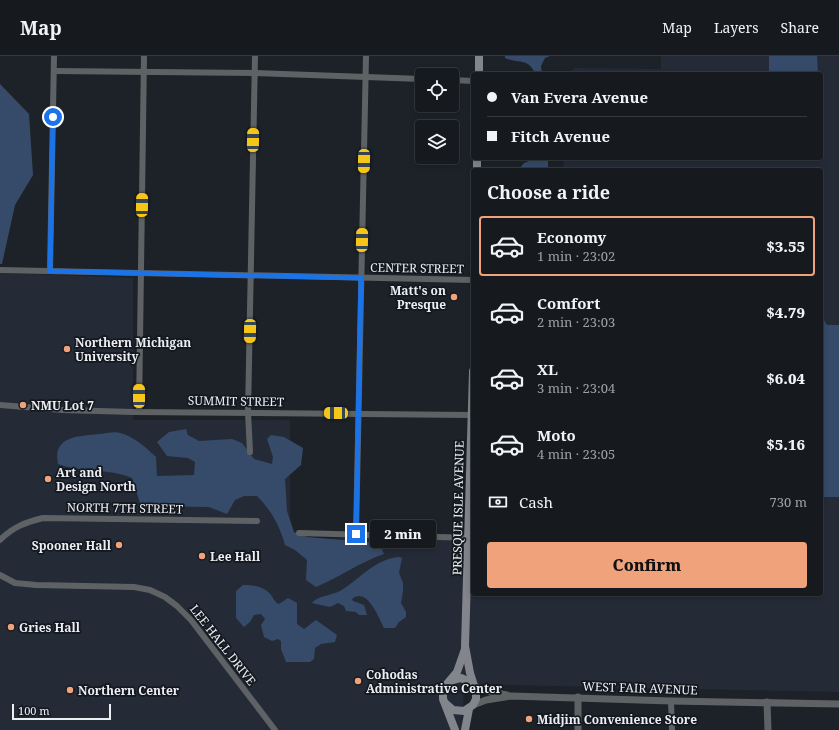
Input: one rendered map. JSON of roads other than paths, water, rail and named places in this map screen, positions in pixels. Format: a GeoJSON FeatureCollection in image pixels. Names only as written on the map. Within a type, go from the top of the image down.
{"type":"FeatureCollection","features":[{"type":"Feature","properties":{"kind":"main road"},"geometry":{"type":"LineString","coordinates":[[479,56],[479,72]]}},
{"type":"Feature","properties":{"kind":"main road","name":"PRESQUE ISLE AVENUE"},"geometry":{"type":"LineString","coordinates":[[465,730],[471,707],[477,695],[473,685],[466,646],[471,537]]}},
{"type":"Feature","properties":{"kind":"main road","name":"PRESQUE ISLE AVENUE"},"geometry":{"type":"LineString","coordinates":[[455,730],[445,703],[443,692],[448,682],[457,672],[466,646]]}},
{"type":"Feature","properties":{"kind":"main road","name":"WEST FAIR AVENUE"},"geometry":{"type":"LineString","coordinates":[[448,682],[461,678],[473,685]]}},
{"type":"Feature","properties":{"kind":"main road","name":"WEST FAIR AVENUE"},"geometry":{"type":"LineString","coordinates":[[445,703],[456,711],[464,711],[471,707]]}},
{"type":"Feature","properties":{"kind":"street"},"geometry":{"type":"LineString","coordinates":[[50,271],[54,56]]}},
{"type":"Feature","properties":{"kind":"street"},"geometry":{"type":"LineString","coordinates":[[139,411],[144,56]]}},
{"type":"Feature","properties":{"kind":"street"},"geometry":{"type":"LineString","coordinates":[[250,452],[248,412],[255,56]]}},
{"type":"Feature","properties":{"kind":"street"},"geometry":{"type":"LineString","coordinates":[[356,534],[366,56]]}},
{"type":"Feature","properties":{"kind":"street"},"geometry":{"type":"LineString","coordinates":[[54,71],[255,73],[415,79]]}},
{"type":"Feature","properties":{"kind":"street"},"geometry":{"type":"LineString","coordinates":[[459,80],[471,81]]}},
{"type":"Feature","properties":{"kind":"street","name":"CENTER STREET"},"geometry":{"type":"LineString","coordinates":[[0,270],[471,280]]}},
{"type":"Feature","properties":{"kind":"street","name":"SUMMIT STREET"},"geometry":{"type":"LineString","coordinates":[[0,405],[63,410],[471,415]]}},
{"type":"Feature","properties":{"kind":"street","name":"NORTH 7TH STREET"},"geometry":{"type":"LineString","coordinates":[[0,540],[8,532],[24,522],[43,518],[257,521]]}},
{"type":"Feature","properties":{"kind":"street"},"geometry":{"type":"LineString","coordinates":[[299,533],[471,537]]}},
{"type":"Feature","properties":{"kind":"street","name":"LEE HALL DRIVE"},"geometry":{"type":"LineString","coordinates":[[0,575],[15,582],[36,585],[134,587],[150,590],[165,597],[177,606],[191,620],[275,730]]}},
{"type":"Feature","properties":{"kind":"street","name":"WEST FAIR AVENUE"},"geometry":{"type":"LineString","coordinates":[[473,685],[490,692],[511,696],[839,704]]}},
{"type":"Feature","properties":{"kind":"street","name":"WEST FAIR AVENUE"},"geometry":{"type":"LineString","coordinates":[[471,707],[486,700],[511,696]]}},
{"type":"Feature","properties":{"kind":"street"},"geometry":{"type":"LineString","coordinates":[[578,698],[578,730]]}},
{"type":"Feature","properties":{"kind":"street"},"geometry":{"type":"LineString","coordinates":[[671,701],[672,730]]}},
{"type":"Feature","properties":{"kind":"street"},"geometry":{"type":"LineString","coordinates":[[767,702],[768,730]]}},
{"type":"Feature","properties":{"kind":"place","name":"Matt's on Presque"},"geometry":{"type":"Point","coordinates":[454,297]}},
{"type":"Feature","properties":{"kind":"place","name":"Northern Michigan University"},"geometry":{"type":"Point","coordinates":[67,349]}},
{"type":"Feature","properties":{"kind":"place","name":"NMU Lot 7"},"geometry":{"type":"Point","coordinates":[23,405]}},
{"type":"Feature","properties":{"kind":"place","name":"Art and Design North"},"geometry":{"type":"Point","coordinates":[48,479]}},
{"type":"Feature","properties":{"kind":"place","name":"Spooner Hall"},"geometry":{"type":"Point","coordinates":[119,545]}},
{"type":"Feature","properties":{"kind":"place","name":"Lee Hall"},"geometry":{"type":"Point","coordinates":[202,556]}},
{"type":"Feature","properties":{"kind":"place","name":"Gries Hall"},"geometry":{"type":"Point","coordinates":[11,627]}},
{"type":"Feature","properties":{"kind":"place","name":"Cohodas Administrative Center"},"geometry":{"type":"Point","coordinates":[358,681]}},
{"type":"Feature","properties":{"kind":"place","name":"Northern Center"},"geometry":{"type":"Point","coordinates":[70,690]}},
{"type":"Feature","properties":{"kind":"place","name":"Midjim Convenience Store"},"geometry":{"type":"Point","coordinates":[529,719]}}]}
